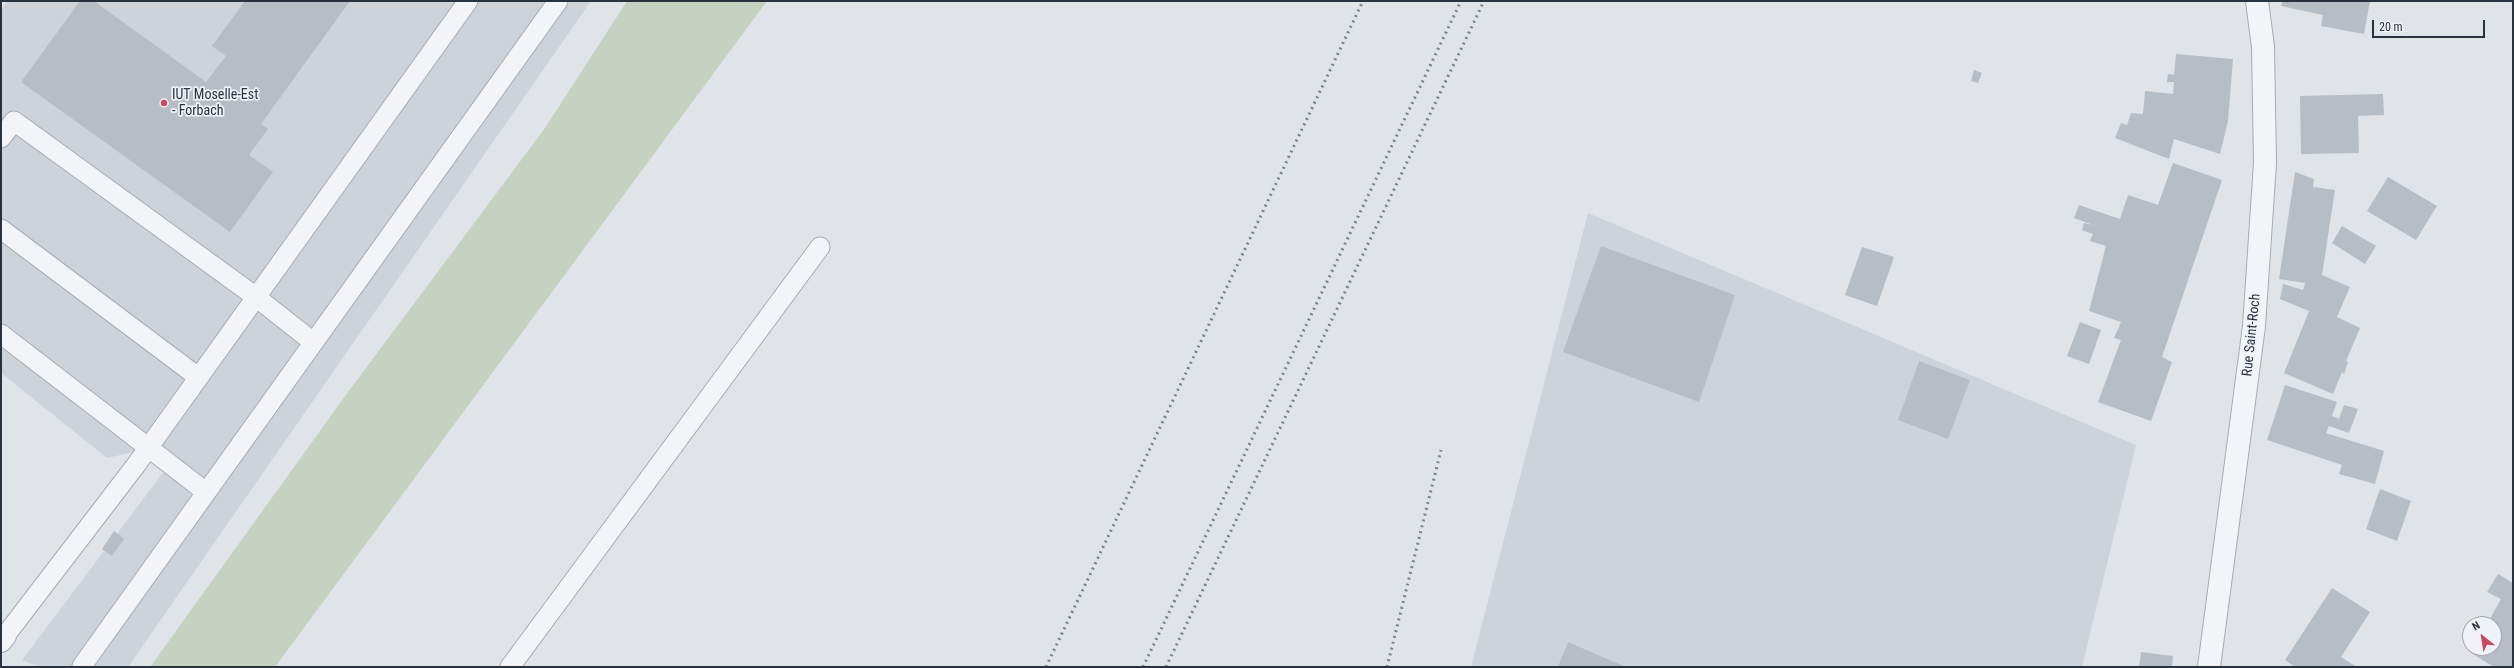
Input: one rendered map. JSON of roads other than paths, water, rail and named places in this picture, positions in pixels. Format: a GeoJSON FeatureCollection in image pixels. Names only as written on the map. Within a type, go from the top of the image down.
{"type":"FeatureCollection","features":[{"type":"Feature","properties":{"kind":"street","name":"Rue Saint-Roch"},"geometry":{"type":"LineString","coordinates":[[2209,667],[2218,611],[2254,326],[2265,163],[2263,47],[2256,1]]}},
{"type":"Feature","properties":{"kind":"lane"},"geometry":{"type":"LineString","coordinates":[[3,638],[148,447],[468,1]]}},
{"type":"Feature","properties":{"kind":"lane"},"geometry":{"type":"LineString","coordinates":[[82,666],[558,1]]}},
{"type":"Feature","properties":{"kind":"lane"},"geometry":{"type":"LineString","coordinates":[[1,138],[14,121],[256,297],[313,342]]}},
{"type":"Feature","properties":{"kind":"lane"},"geometry":{"type":"LineString","coordinates":[[1,229],[198,377]]}},
{"type":"Feature","properties":{"kind":"lane"},"geometry":{"type":"LineString","coordinates":[[510,667],[820,247]]}},
{"type":"Feature","properties":{"kind":"lane"},"geometry":{"type":"LineString","coordinates":[[1,334],[206,492]]}},
{"type":"Feature","properties":{"kind":"railway"},"geometry":{"type":"LineString","coordinates":[[1046,667],[1363,1]]}},
{"type":"Feature","properties":{"kind":"railway"},"geometry":{"type":"LineString","coordinates":[[1143,667],[1461,1]]}},
{"type":"Feature","properties":{"kind":"railway"},"geometry":{"type":"LineString","coordinates":[[1166,667],[1484,1]]}},
{"type":"Feature","properties":{"kind":"railway"},"geometry":{"type":"LineString","coordinates":[[1387,667],[1441,450]]}},
{"type":"Feature","properties":{"kind":"place","name":"IUT Moselle-Est - Forbach"},"geometry":{"type":"Point","coordinates":[164,103]}}]}
